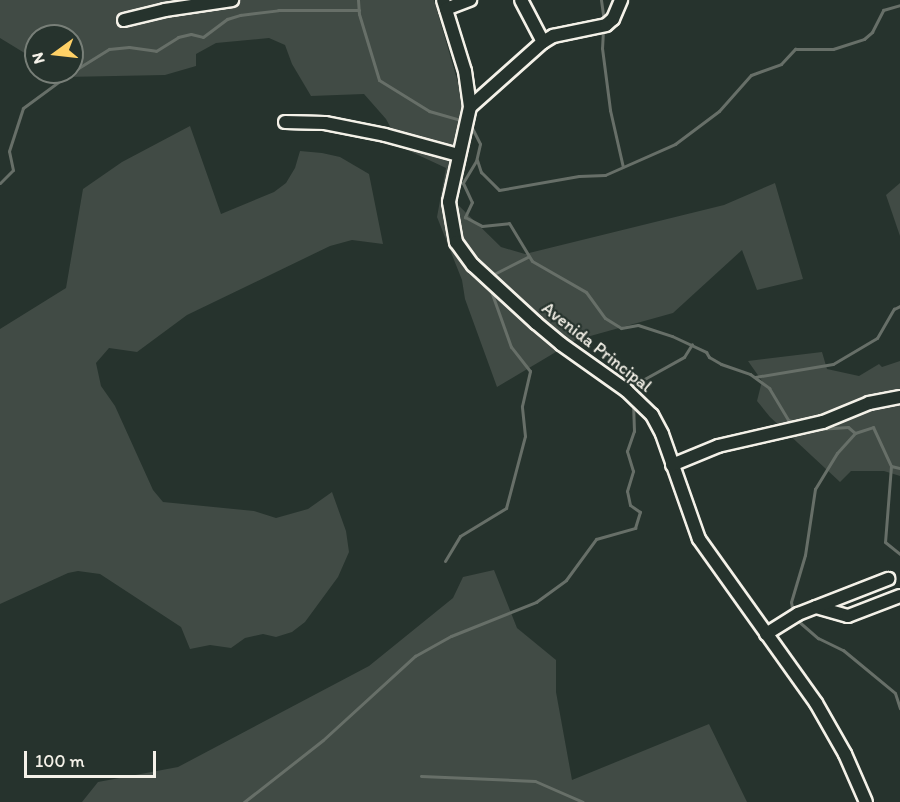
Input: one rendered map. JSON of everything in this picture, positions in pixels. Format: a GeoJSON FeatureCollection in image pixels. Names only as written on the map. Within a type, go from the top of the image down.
{"type":"FeatureCollection","features":[{"type":"Feature","properties":{"kind":"street"},"geometry":{"type":"LineString","coordinates":[[124,20],[165,10],[232,0]]}},
{"type":"Feature","properties":{"kind":"street"},"geometry":{"type":"LineString","coordinates":[[470,0],[445,4],[465,71],[470,107]]}},
{"type":"Feature","properties":{"kind":"street"},"geometry":{"type":"LineString","coordinates":[[520,0],[543,42]]}},
{"type":"Feature","properties":{"kind":"street"},"geometry":{"type":"LineString","coordinates":[[470,107],[543,42],[553,36],[606,25],[613,19],[621,0]]}},
{"type":"Feature","properties":{"kind":"street","name":"Avenida Principal"},"geometry":{"type":"LineString","coordinates":[[470,107],[458,155],[449,210],[454,236],[464,254],[561,345],[640,402],[659,426],[699,539],[834,733],[866,802]]}},
{"type":"Feature","properties":{"kind":"street"},"geometry":{"type":"LineString","coordinates":[[285,122],[325,123],[458,155]]}},
{"type":"Feature","properties":{"kind":"street"},"geometry":{"type":"LineString","coordinates":[[672,465],[718,446],[823,422],[869,403],[900,397]]}},
{"type":"Feature","properties":{"kind":"street"},"geometry":{"type":"LineString","coordinates":[[766,634],[792,617],[888,579]]}},
{"type":"Feature","properties":{"kind":"street"},"geometry":{"type":"LineString","coordinates":[[816,607],[848,616],[900,596]]}},
{"type":"Feature","properties":{"kind":"shaded area"},"geometry":{"type":"Polygon","coordinates":[[[0,0],[434,0],[461,93],[462,122],[454,201],[501,247],[525,254],[724,205],[775,183],[803,279],[757,290],[742,250],[673,313],[576,340],[497,387],[465,299],[462,280],[437,217],[446,168],[401,147],[386,119],[364,94],[311,96],[292,64],[285,45],[269,38],[216,43],[196,54],[196,66],[165,75],[84,77],[84,24],[24,24],[24,53],[0,38],[0,0]]]}},
{"type":"Feature","properties":{"kind":"shaded area"},"geometry":{"type":"Polygon","coordinates":[[[190,126],[221,214],[274,192],[286,183],[295,168],[300,151],[322,153],[340,157],[369,174],[383,244],[352,240],[330,246],[187,315],[137,352],[109,348],[96,363],[101,386],[115,406],[153,490],[163,502],[254,511],[276,518],[308,509],[332,492],[346,531],[349,552],[338,577],[305,622],[292,632],[276,637],[263,634],[245,638],[231,648],[210,645],[190,649],[181,627],[100,574],[78,571],[68,573],[0,604],[0,329],[66,288],[83,189],[122,162],[190,126]]]}},
{"type":"Feature","properties":{"kind":"shaded area"},"geometry":{"type":"Polygon","coordinates":[[[900,183],[900,236],[886,195],[900,183]]]}},
{"type":"Feature","properties":{"kind":"shaded area"},"geometry":{"type":"Polygon","coordinates":[[[822,352],[827,369],[859,376],[879,364],[882,367],[900,361],[900,476],[884,471],[851,471],[840,482],[770,417],[757,401],[762,381],[748,361],[822,352]]]}},
{"type":"Feature","properties":{"kind":"shaded area"},"geometry":{"type":"Polygon","coordinates":[[[494,570],[517,628],[556,660],[556,692],[572,780],[709,724],[747,802],[82,802],[98,782],[178,767],[369,666],[453,598],[463,577],[494,570]]]}},
{"type":"Feature","properties":{"kind":"waterway"},"geometry":{"type":"LineString","coordinates":[[358,0],[359,14],[379,80],[429,111],[464,121]]}},
{"type":"Feature","properties":{"kind":"waterway"},"geometry":{"type":"LineString","coordinates":[[601,0],[604,21]]}},
{"type":"Feature","properties":{"kind":"waterway"},"geometry":{"type":"LineString","coordinates":[[477,160],[481,172],[499,190],[579,176],[605,175],[675,144],[719,111],[751,75],[781,64],[795,49],[833,49],[864,39],[872,32],[883,10],[900,5]]}},
{"type":"Feature","properties":{"kind":"waterway"},"geometry":{"type":"LineString","coordinates":[[84,65],[109,49],[129,47],[156,51],[178,37],[191,34],[203,37],[227,19],[240,15],[278,10],[359,10]]}},
{"type":"Feature","properties":{"kind":"waterway"},"geometry":{"type":"LineString","coordinates":[[603,30],[602,48],[610,110],[623,167]]}},
{"type":"Feature","properties":{"kind":"waterway"},"geometry":{"type":"LineString","coordinates":[[0,183],[13,170],[9,151],[23,108],[56,84]]}},
{"type":"Feature","properties":{"kind":"waterway"},"geometry":{"type":"LineString","coordinates":[[470,124],[480,144],[476,161],[463,183],[472,202],[465,217],[482,226],[509,223],[532,261],[586,292],[605,318],[621,328],[638,325],[672,336],[706,352],[709,357],[721,364],[750,374],[769,388],[788,420],[797,423]]}},
{"type":"Feature","properties":{"kind":"waterway"},"geometry":{"type":"LineString","coordinates":[[494,274],[529,256]]}},
{"type":"Feature","properties":{"kind":"waterway"},"geometry":{"type":"LineString","coordinates":[[445,561],[460,536],[506,508],[525,436],[522,406],[530,371],[511,347],[490,288]]}},
{"type":"Feature","properties":{"kind":"waterway"},"geometry":{"type":"LineString","coordinates":[[755,377],[833,364],[877,338],[894,309],[900,306]]}},
{"type":"Feature","properties":{"kind":"waterway"},"geometry":{"type":"LineString","coordinates":[[630,387],[684,357],[692,344]]}},
{"type":"Feature","properties":{"kind":"waterway"},"geometry":{"type":"LineString","coordinates":[[244,802],[323,740],[415,656],[451,636],[536,602],[566,580],[596,539],[635,528],[640,512],[630,505],[627,491],[633,471],[627,451],[634,431],[633,405]]}},
{"type":"Feature","properties":{"kind":"waterway"},"geometry":{"type":"LineString","coordinates":[[818,429],[848,427],[855,433]]}},
{"type":"Feature","properties":{"kind":"waterway"},"geometry":{"type":"LineString","coordinates":[[793,613],[791,602],[805,555],[815,489],[837,453],[855,433],[873,427],[891,466],[885,542],[900,554]]}},
{"type":"Feature","properties":{"kind":"waterway"},"geometry":{"type":"LineString","coordinates":[[891,466],[900,468]]}},
{"type":"Feature","properties":{"kind":"waterway"},"geometry":{"type":"LineString","coordinates":[[797,620],[818,638],[843,650],[895,693],[900,708]]}},
{"type":"Feature","properties":{"kind":"waterway"},"geometry":{"type":"LineString","coordinates":[[421,776],[535,781],[583,802]]}}]}
